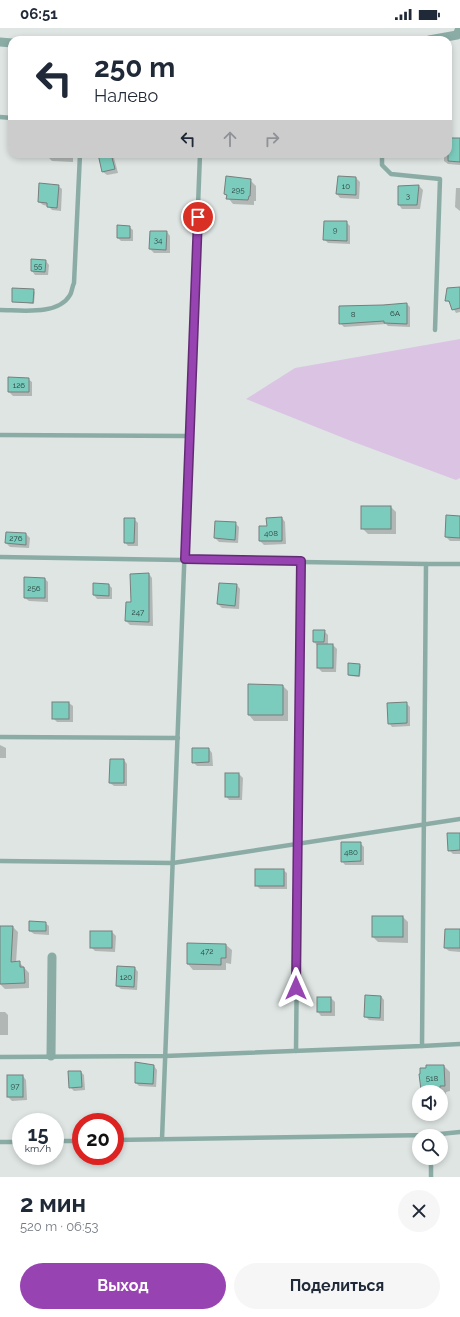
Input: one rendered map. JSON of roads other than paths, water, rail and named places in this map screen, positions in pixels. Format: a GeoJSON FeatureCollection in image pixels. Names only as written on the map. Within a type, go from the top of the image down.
{"type":"FeatureCollection","features":[{"type":"Feature","properties":{"kind":"street"},"geometry":{"type":"LineString","coordinates":[[446,36],[459,33]]}},
{"type":"Feature","properties":{"kind":"street"},"geometry":{"type":"LineString","coordinates":[[51,1056],[52,957]]}},
{"type":"Feature","properties":{"kind":"lane"},"geometry":{"type":"LineString","coordinates":[[0,310],[44,310],[60,305],[70,296],[74,283],[80,158]]}},
{"type":"Feature","properties":{"kind":"lane"},"geometry":{"type":"LineString","coordinates":[[162,1140],[200,158]]}},
{"type":"Feature","properties":{"kind":"lane"},"geometry":{"type":"LineString","coordinates":[[382,158],[382,165],[391,174],[440,179],[435,330]]}},
{"type":"Feature","properties":{"kind":"lane"},"geometry":{"type":"LineString","coordinates":[[0,435],[189,436]]}},
{"type":"Feature","properties":{"kind":"lane"},"geometry":{"type":"LineString","coordinates":[[0,557],[460,564]]}},
{"type":"Feature","properties":{"kind":"lane"},"geometry":{"type":"LineString","coordinates":[[296,1051],[301,561]]}},
{"type":"Feature","properties":{"kind":"lane"},"geometry":{"type":"LineString","coordinates":[[422,1046],[426,564]]}},
{"type":"Feature","properties":{"kind":"lane"},"geometry":{"type":"LineString","coordinates":[[0,737],[178,738]]}},
{"type":"Feature","properties":{"kind":"lane"},"geometry":{"type":"LineString","coordinates":[[0,861],[173,863],[460,819]]}},
{"type":"Feature","properties":{"kind":"lane"},"geometry":{"type":"LineString","coordinates":[[0,1057],[166,1056],[460,1044]]}},
{"type":"Feature","properties":{"kind":"lane"},"geometry":{"type":"LineString","coordinates":[[448,1133],[460,1132]]}},
{"type":"Feature","properties":{"kind":"lane"},"geometry":{"type":"LineString","coordinates":[[124,1140],[412,1135]]}},
{"type":"Feature","properties":{"kind":"lane"},"geometry":{"type":"LineString","coordinates":[[0,1142],[12,1142]]}},
{"type":"Feature","properties":{"kind":"lane"},"geometry":{"type":"LineString","coordinates":[[431,1165],[431,1177]]}}]}
